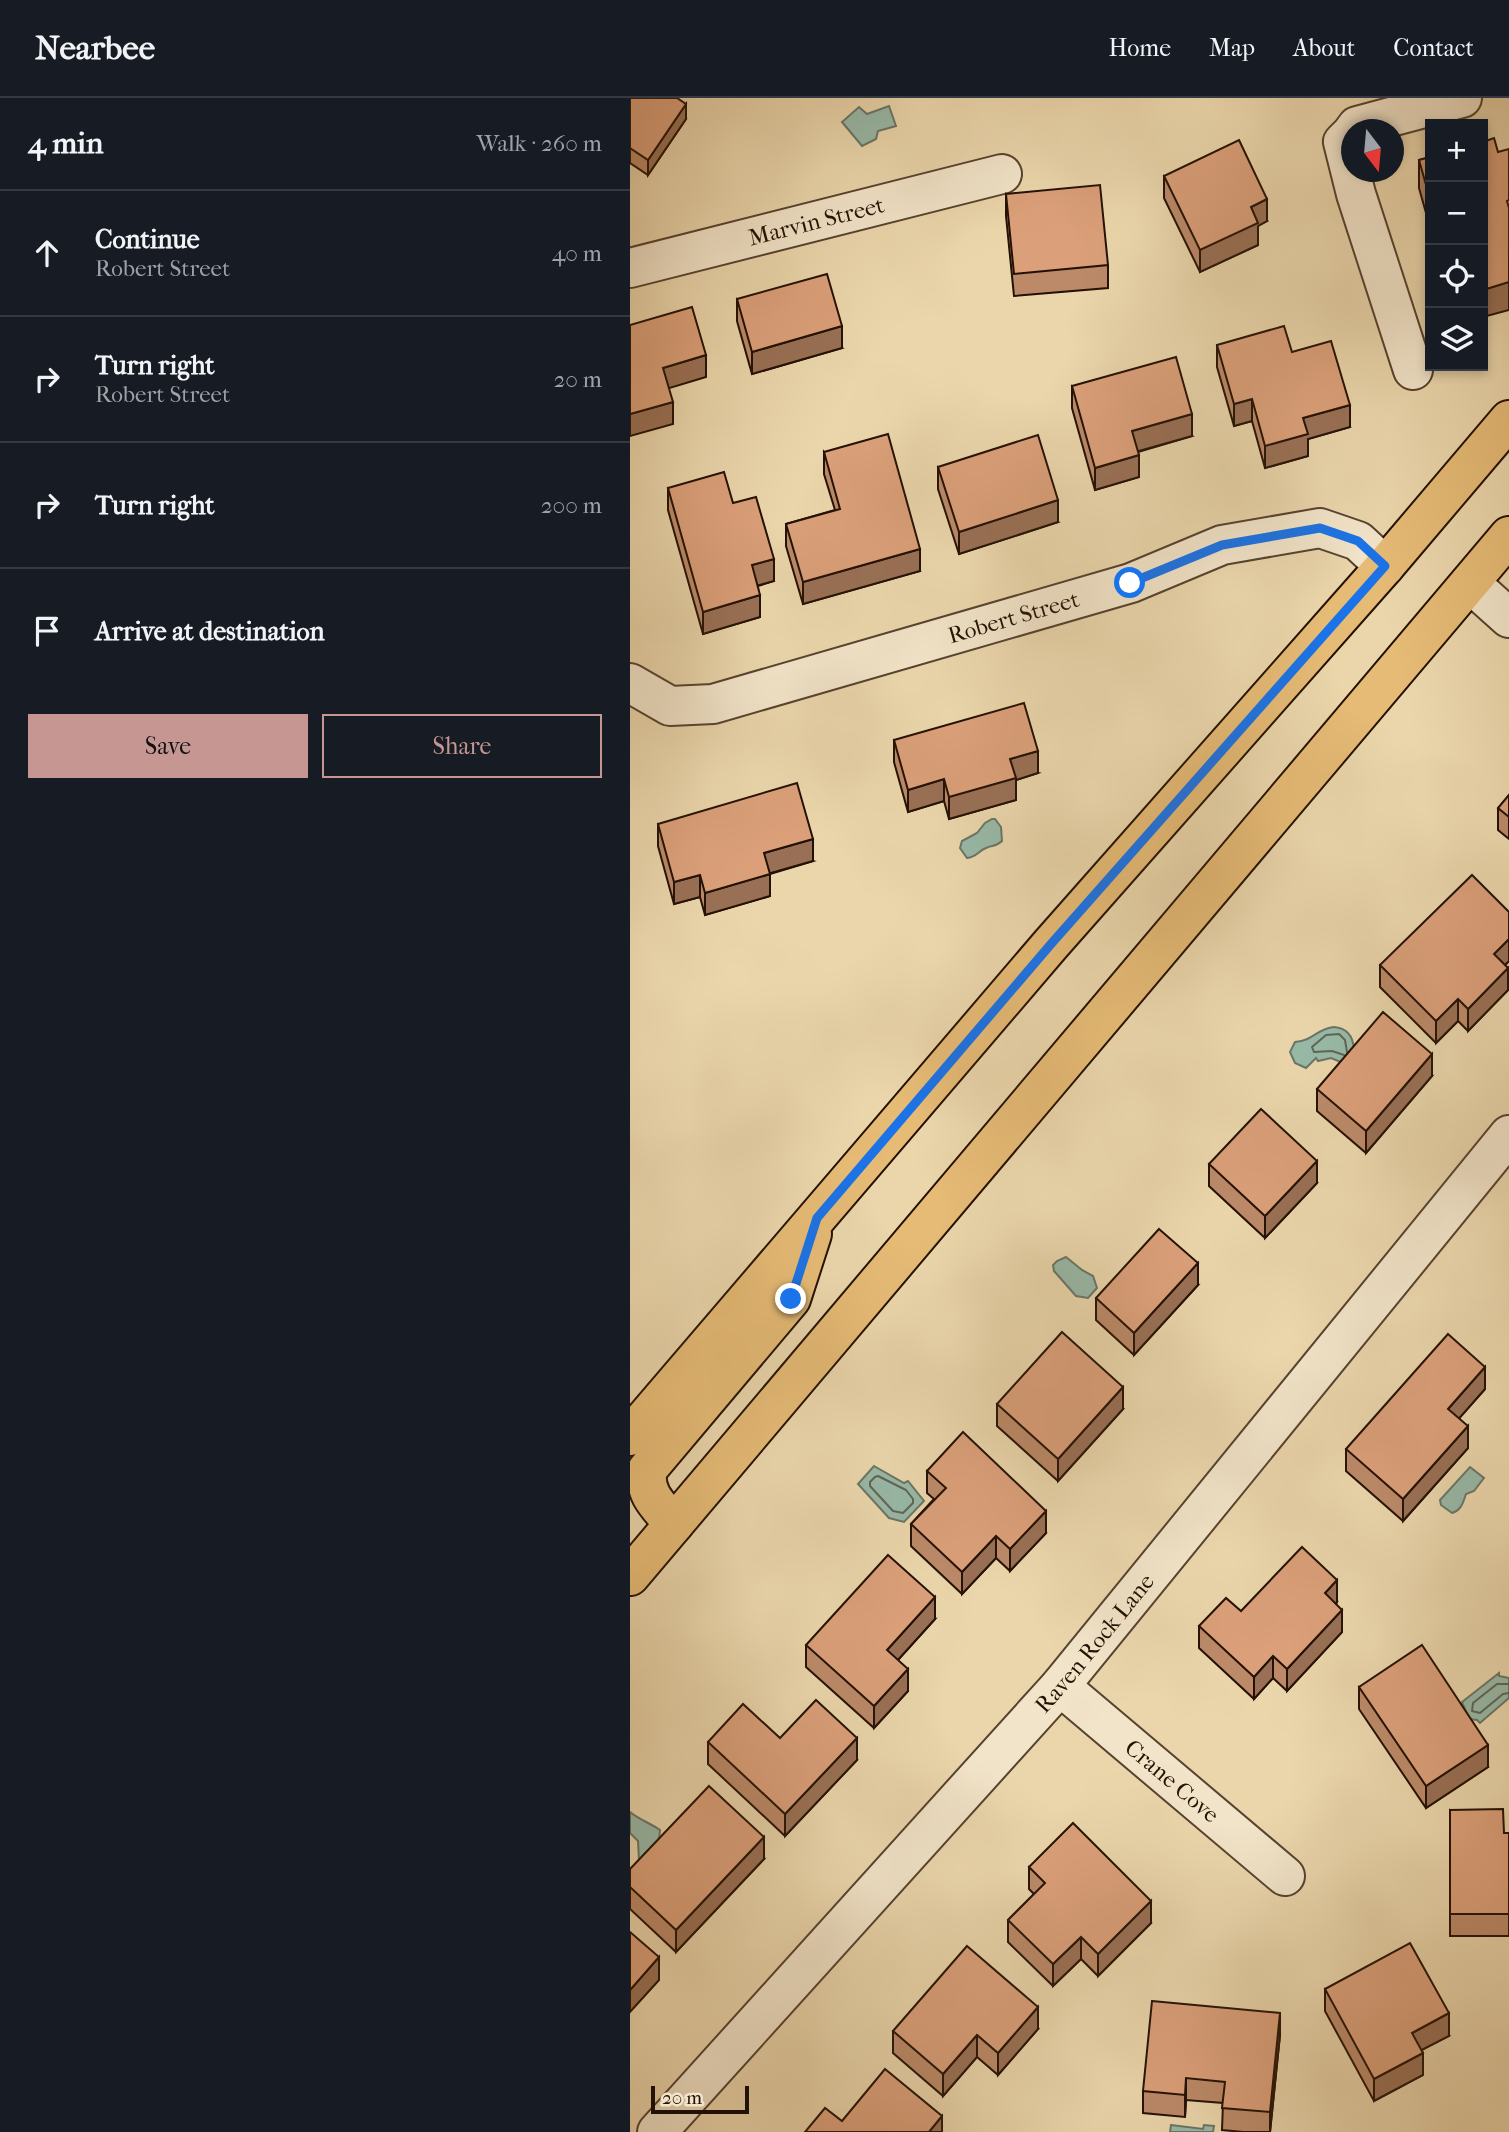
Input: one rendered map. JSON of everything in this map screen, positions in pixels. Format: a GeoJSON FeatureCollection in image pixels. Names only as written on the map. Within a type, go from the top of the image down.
{"type":"FeatureCollection","features":[{"type":"Feature","properties":{"kind":"main road"},"geometry":{"type":"LineString","coordinates":[[630,1436],[1051,944],[1385,566],[1509,420]]}},
{"type":"Feature","properties":{"kind":"main road"},"geometry":{"type":"LineString","coordinates":[[630,1576],[1509,536]]}},
{"type":"Feature","properties":{"kind":"main road"},"geometry":{"type":"LineString","coordinates":[[674,1524],[648,1493],[645,1482],[647,1470],[791,1299],[817,1218]]}},
{"type":"Feature","properties":{"kind":"street"},"geometry":{"type":"LineString","coordinates":[[1383,119],[1462,98]]}},
{"type":"Feature","properties":{"kind":"street","name":"Marvin Street"},"geometry":{"type":"LineString","coordinates":[[630,268],[1002,174]]}},
{"type":"Feature","properties":{"kind":"street"},"geometry":{"type":"LineString","coordinates":[[1353,182],[1413,370]]}},
{"type":"Feature","properties":{"kind":"street","name":"Robert Street"},"geometry":{"type":"LineString","coordinates":[[632,685],[670,706],[713,704],[1130,583],[1222,545],[1320,528],[1358,541],[1385,566]]}},
{"type":"Feature","properties":{"kind":"street"},"geometry":{"type":"LineString","coordinates":[[1469,583],[1509,618]]}},
{"type":"Feature","properties":{"kind":"street","name":"Raven Rock Lane"},"geometry":{"type":"LineString","coordinates":[[657,2132],[1060,1686],[1509,1135]]}},
{"type":"Feature","properties":{"kind":"street","name":"Crane Cove"},"geometry":{"type":"LineString","coordinates":[[1060,1686],[1285,1875]]}},
{"type":"Feature","properties":{"kind":"water"},"geometry":{"type":"Polygon","coordinates":[[[889,106],[896,126],[878,131],[876,139],[862,146],[842,122],[859,107],[867,114],[889,106]]]}},
{"type":"Feature","properties":{"kind":"water"},"geometry":{"type":"Polygon","coordinates":[[[992,819],[1001,827],[1002,841],[967,858],[960,848],[962,841],[977,833],[992,819]]]}},
{"type":"Feature","properties":{"kind":"water"},"geometry":{"type":"Polygon","coordinates":[[[1334,1027],[1346,1031],[1353,1044],[1354,1049],[1343,1063],[1331,1058],[1318,1061],[1316,1058],[1306,1068],[1295,1063],[1290,1052],[1295,1042],[1334,1027]]]}},
{"type":"Feature","properties":{"kind":"water"},"geometry":{"type":"Polygon","coordinates":[[[1066,1257],[1093,1276],[1097,1288],[1088,1298],[1076,1296],[1054,1271],[1053,1265],[1066,1257]]]}},
{"type":"Feature","properties":{"kind":"water"},"geometry":{"type":"Polygon","coordinates":[[[874,1466],[904,1483],[908,1481],[924,1501],[904,1522],[889,1518],[858,1484],[874,1466]]]}},
{"type":"Feature","properties":{"kind":"water"},"geometry":{"type":"Polygon","coordinates":[[[1470,1467],[1484,1478],[1474,1491],[1466,1494],[1460,1508],[1452,1513],[1441,1505],[1440,1500],[1470,1467]]]}},
{"type":"Feature","properties":{"kind":"water"},"geometry":{"type":"Polygon","coordinates":[[[1499,1673],[1499,1676],[1509,1678],[1509,1698],[1480,1723],[1469,1719],[1462,1702],[1499,1673]]]}},
{"type":"Feature","properties":{"kind":"water"},"geometry":{"type":"Polygon","coordinates":[[[630,1812],[660,1830],[659,1840],[639,1861],[638,1841],[630,1833],[630,1812]]]}},
{"type":"Feature","properties":{"kind":"water"},"geometry":{"type":"Polygon","coordinates":[[[1171,2125],[1203,2129],[1204,2125],[1214,2126],[1213,2132],[1170,2132],[1171,2125]]]}},
{"type":"Feature","properties":{"kind":"building"},"geometry":{"type":"Polygon","coordinates":[[[630,98],[677,98],[686,104],[648,160],[630,148],[630,98]]]}},
{"type":"Feature","properties":{"kind":"building"},"geometry":{"type":"Polygon","coordinates":[[[1494,138],[1498,152],[1509,149],[1509,282],[1488,288],[1488,182],[1488,140],[1494,138]]]}},
{"type":"Feature","properties":{"kind":"building"},"geometry":{"type":"Polygon","coordinates":[[[1239,140],[1267,199],[1251,207],[1258,223],[1200,250],[1164,176],[1239,140]]]}},
{"type":"Feature","properties":{"kind":"building"},"geometry":{"type":"Polygon","coordinates":[[[1425,158],[1425,181],[1419,160],[1425,158]]]}},
{"type":"Feature","properties":{"kind":"building"},"geometry":{"type":"Polygon","coordinates":[[[1100,185],[1108,265],[1014,274],[1006,194],[1100,185]]]}},
{"type":"Feature","properties":{"kind":"building"},"geometry":{"type":"Polygon","coordinates":[[[827,274],[842,326],[752,352],[737,299],[827,274]]]}},
{"type":"Feature","properties":{"kind":"building"},"geometry":{"type":"Polygon","coordinates":[[[692,307],[706,355],[663,368],[673,402],[630,414],[630,325],[692,307]]]}},
{"type":"Feature","properties":{"kind":"building"},"geometry":{"type":"Polygon","coordinates":[[[1284,326],[1292,352],[1331,341],[1350,405],[1303,418],[1308,434],[1265,446],[1252,399],[1234,404],[1217,345],[1284,326]]]}},
{"type":"Feature","properties":{"kind":"building"},"geometry":{"type":"Polygon","coordinates":[[[1176,357],[1192,414],[1132,431],[1139,455],[1095,468],[1072,386],[1176,357]]]}},
{"type":"Feature","properties":{"kind":"building"},"geometry":{"type":"Polygon","coordinates":[[[888,434],[920,549],[803,582],[786,524],[840,509],[824,452],[888,434]]]}},
{"type":"Feature","properties":{"kind":"building"},"geometry":{"type":"Polygon","coordinates":[[[1038,435],[1058,500],[959,532],[938,467],[1038,435]]]}},
{"type":"Feature","properties":{"kind":"building"},"geometry":{"type":"Polygon","coordinates":[[[724,472],[733,503],[756,497],[774,559],[752,565],[760,595],[703,612],[668,488],[724,472]]]}},
{"type":"Feature","properties":{"kind":"building"},"geometry":{"type":"Polygon","coordinates":[[[1024,703],[1038,751],[1010,759],[1016,778],[949,797],[944,779],[908,790],[894,740],[1024,703]]]}},
{"type":"Feature","properties":{"kind":"building"},"geometry":{"type":"Polygon","coordinates":[[[797,783],[813,839],[764,853],[770,874],[705,893],[700,875],[674,882],[658,824],[797,783]]]}},
{"type":"Feature","properties":{"kind":"building"},"geometry":{"type":"Polygon","coordinates":[[[1509,795],[1509,817],[1498,808],[1509,795]]]}},
{"type":"Feature","properties":{"kind":"building"},"geometry":{"type":"Polygon","coordinates":[[[1472,875],[1509,912],[1509,939],[1494,954],[1508,968],[1468,1009],[1458,999],[1436,1021],[1380,965],[1472,875]]]}},
{"type":"Feature","properties":{"kind":"building"},"geometry":{"type":"Polygon","coordinates":[[[1383,1012],[1432,1054],[1366,1131],[1317,1089],[1383,1012]]]}},
{"type":"Feature","properties":{"kind":"building"},"geometry":{"type":"Polygon","coordinates":[[[1261,1109],[1317,1161],[1265,1216],[1209,1164],[1261,1109]]]}},
{"type":"Feature","properties":{"kind":"building"},"geometry":{"type":"Polygon","coordinates":[[[1159,1229],[1198,1263],[1134,1333],[1096,1298],[1159,1229]]]}},
{"type":"Feature","properties":{"kind":"building"},"geometry":{"type":"Polygon","coordinates":[[[1062,1332],[1123,1387],[1058,1459],[997,1404],[1062,1332]]]}},
{"type":"Feature","properties":{"kind":"building"},"geometry":{"type":"Polygon","coordinates":[[[1448,1334],[1485,1367],[1448,1409],[1468,1426],[1403,1499],[1346,1449],[1448,1334]]]}},
{"type":"Feature","properties":{"kind":"building"},"geometry":{"type":"Polygon","coordinates":[[[963,1432],[1046,1511],[1010,1549],[996,1536],[962,1572],[911,1524],[946,1488],[927,1471],[963,1432]]]}},
{"type":"Feature","properties":{"kind":"building"},"geometry":{"type":"Polygon","coordinates":[[[1302,1547],[1337,1580],[1325,1593],[1342,1610],[1287,1669],[1273,1656],[1254,1677],[1199,1626],[1226,1598],[1241,1611],[1302,1547]]]}},
{"type":"Feature","properties":{"kind":"building"},"geometry":{"type":"Polygon","coordinates":[[[888,1555],[935,1597],[887,1650],[908,1669],[874,1706],[806,1645],[888,1555]]]}},
{"type":"Feature","properties":{"kind":"building"},"geometry":{"type":"Polygon","coordinates":[[[1422,1645],[1488,1745],[1426,1786],[1359,1687],[1422,1645]]]}},
{"type":"Feature","properties":{"kind":"building"},"geometry":{"type":"Polygon","coordinates":[[[816,1700],[857,1738],[785,1814],[708,1742],[743,1704],[780,1738],[816,1700]]]}},
{"type":"Feature","properties":{"kind":"building"},"geometry":{"type":"Polygon","coordinates":[[[709,1786],[764,1837],[676,1930],[630,1887],[630,1869],[709,1786]]]}},
{"type":"Feature","properties":{"kind":"building"},"geometry":{"type":"Polygon","coordinates":[[[1503,1809],[1504,1833],[1509,1833],[1509,1914],[1450,1914],[1450,1810],[1503,1809]]]}},
{"type":"Feature","properties":{"kind":"building"},"geometry":{"type":"Polygon","coordinates":[[[1073,1823],[1151,1901],[1098,1954],[1081,1937],[1053,1964],[1008,1920],[1045,1883],[1029,1867],[1073,1823]]]}},
{"type":"Feature","properties":{"kind":"building"},"geometry":{"type":"Polygon","coordinates":[[[630,1932],[659,1957],[630,1990],[630,1932]]]}},
{"type":"Feature","properties":{"kind":"building"},"geometry":{"type":"Polygon","coordinates":[[[1410,1943],[1449,2013],[1412,2033],[1423,2053],[1374,2079],[1325,1989],[1410,1943]]]}},
{"type":"Feature","properties":{"kind":"building"},"geometry":{"type":"Polygon","coordinates":[[[967,1946],[1038,2007],[998,2053],[977,2035],[943,2074],[893,2031],[967,1946]]]}},
{"type":"Feature","properties":{"kind":"building"},"geometry":{"type":"Polygon","coordinates":[[[1152,2001],[1280,2013],[1270,2112],[1222,2108],[1225,2082],[1186,2078],[1185,2095],[1143,2091],[1152,2001]]]}},
{"type":"Feature","properties":{"kind":"building"},"geometry":{"type":"Polygon","coordinates":[[[885,2069],[942,2116],[929,2132],[805,2132],[825,2108],[842,2121],[885,2069]]]}},
{"type":"Feature","properties":{"kind":"route"},"geometry":{"type":"LineString","coordinates":[[791,1299],[817,1218],[1051,944],[1385,566],[1358,541],[1320,528],[1222,545],[1130,583]]}}]}
